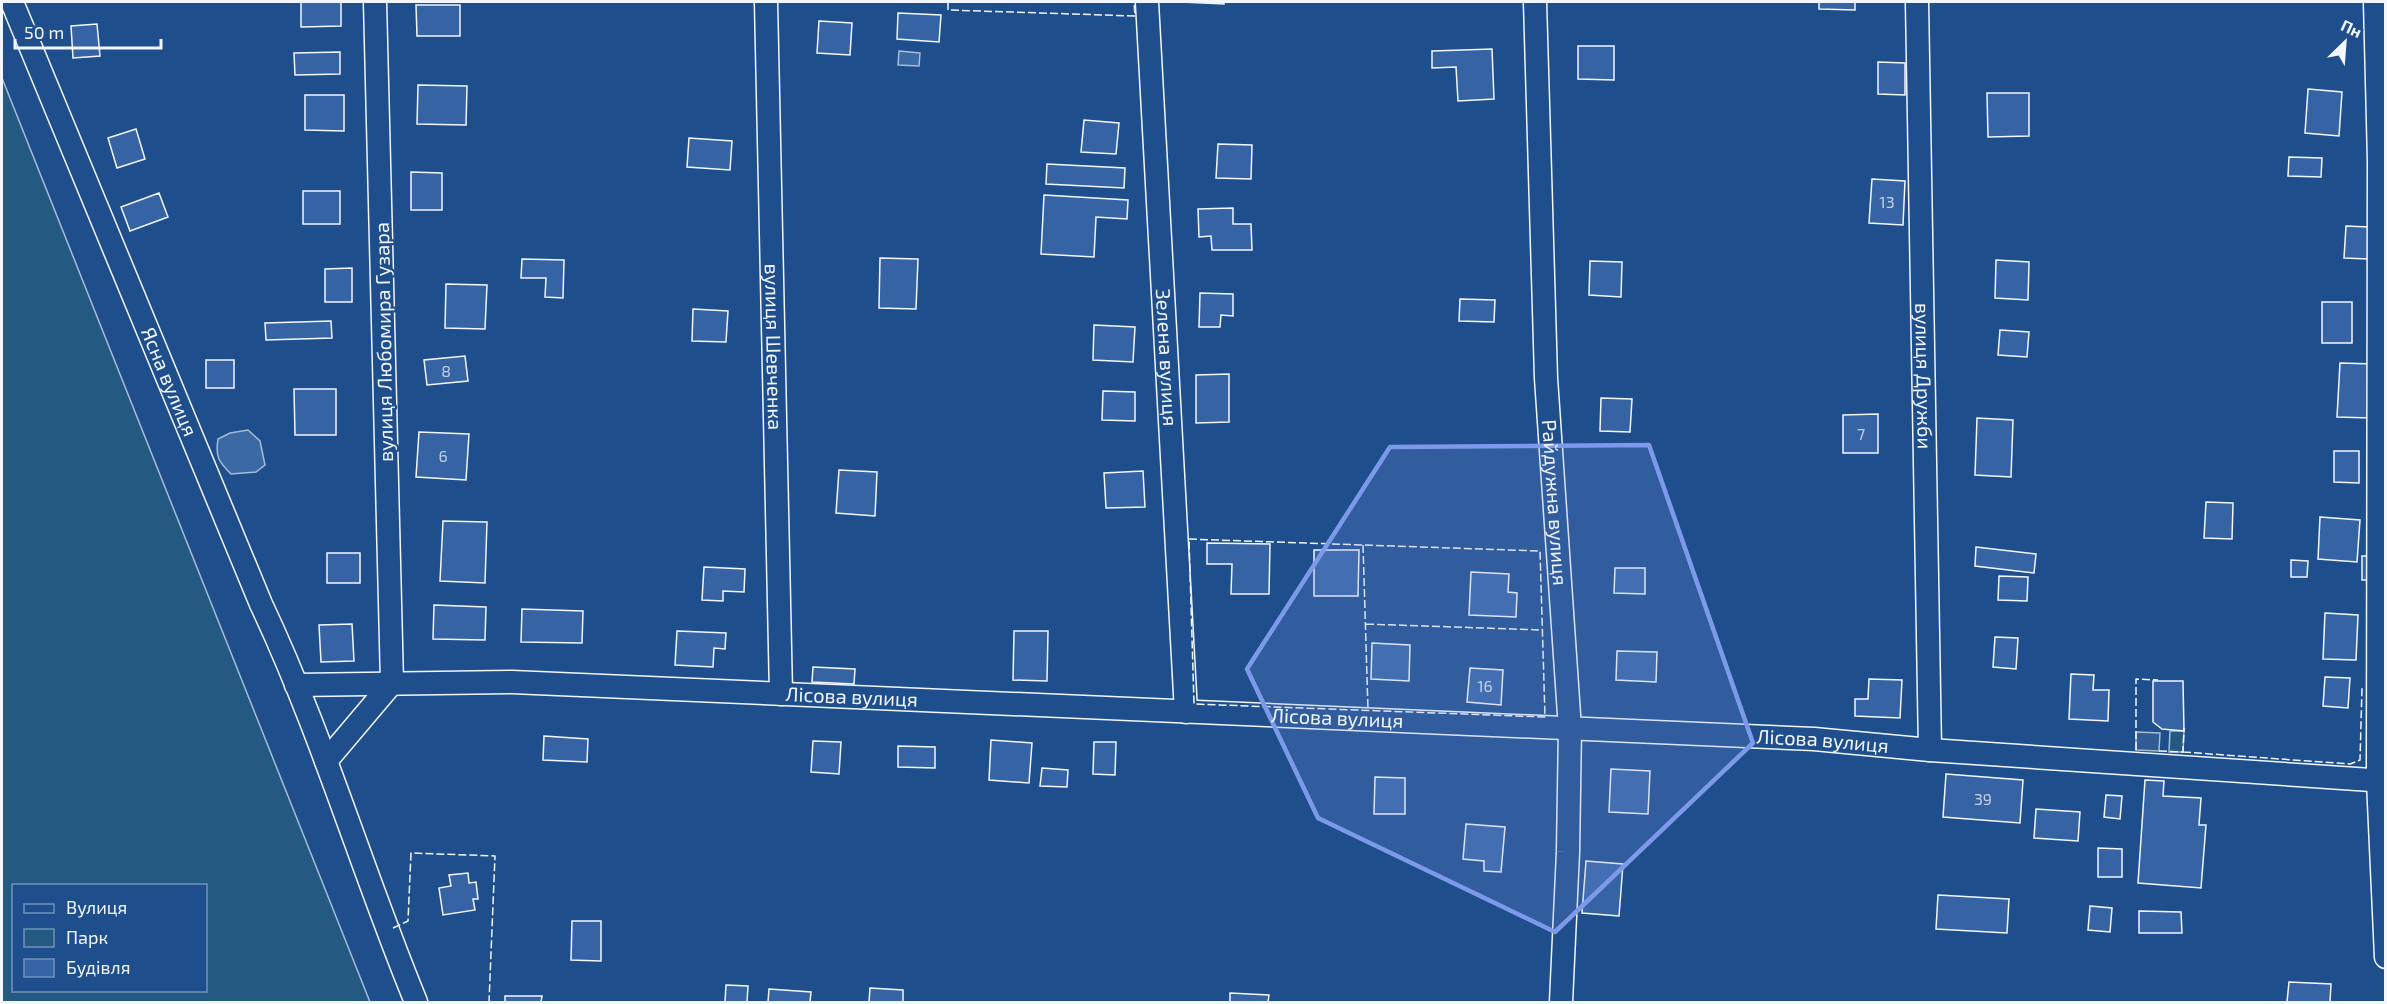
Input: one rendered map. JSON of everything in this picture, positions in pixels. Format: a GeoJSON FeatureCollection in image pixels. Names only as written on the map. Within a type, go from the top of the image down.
{"type":"FeatureCollection","features":[{"type":"Feature","properties":{"kind":"street","name":"Ясна вулиця"},"geometry":{"type":"LineString","coordinates":[[12,2],[296,685],[390,939],[416,1002]]}},
{"type":"Feature","properties":{"kind":"street","name":"вулиця Любомира Гузара"},"geometry":{"type":"LineString","coordinates":[[375,2],[392,683]]}},
{"type":"Feature","properties":{"kind":"street","name":"вулиця Шевченка"},"geometry":{"type":"LineString","coordinates":[[766,2],[781,694]]}},
{"type":"Feature","properties":{"kind":"street","name":"Зелена вулиця"},"geometry":{"type":"LineString","coordinates":[[1147,2],[1186,712]]}},
{"type":"Feature","properties":{"kind":"street","name":"Райдужна вулиця"},"geometry":{"type":"LineString","coordinates":[[1535,2],[1546,378],[1570,729],[1568,852],[1561,1002]]}},
{"type":"Feature","properties":{"kind":"street","name":"вулиця Дружби"},"geometry":{"type":"LineString","coordinates":[[1917,2],[1930,750]]}},
{"type":"Feature","properties":{"kind":"street"},"geometry":{"type":"LineString","coordinates":[[2375,2],[2382,161],[2382,781],[2385,957]]}},
{"type":"Feature","properties":{"kind":"street","name":"Лісова вулиця"},"geometry":{"type":"LineString","coordinates":[[296,685],[512,682],[1814,739],[1930,750],[2382,781]]}},
{"type":"Feature","properties":{"kind":"street"},"geometry":{"type":"LineString","coordinates":[[326,761],[392,683]]}},
{"type":"Feature","properties":{"kind":"highlighted area"},"geometry":{"type":"Polygon","coordinates":[[[1649,445],[1753,743],[1555,932],[1318,818],[1247,669],[1390,447],[1649,445]]]}},
{"type":"Feature","properties":{"kind":"green space"},"geometry":{"type":"Polygon","coordinates":[[[2,78],[370,1002],[2,1002],[2,78]]]}},
{"type":"Feature","properties":{"kind":"green space"},"geometry":{"type":"Polygon","coordinates":[[[2170,731],[2184,731],[2183,752],[2169,752],[2170,731]]]}},
{"type":"Feature","properties":{"kind":"shaded area"},"geometry":{"type":"Polygon","coordinates":[[[899,51],[920,53],[919,66],[898,65],[899,51]]]}},
{"type":"Feature","properties":{"kind":"shaded area"},"geometry":{"type":"Polygon","coordinates":[[[248,430],[260,441],[265,465],[256,472],[231,474],[219,459],[218,439],[230,433],[248,430]]]}},
{"type":"Feature","properties":{"kind":"shaded area"},"geometry":{"type":"Polygon","coordinates":[[[2136,732],[2160,733],[2159,751],[2136,750],[2136,732]]]}},
{"type":"Feature","properties":{"kind":"building"},"geometry":{"type":"Polygon","coordinates":[[[301,2],[341,2],[341,26],[301,27],[301,2]]]}},
{"type":"Feature","properties":{"kind":"building"},"geometry":{"type":"Polygon","coordinates":[[[1181,2],[1224,2],[1224,4],[1181,2]]]}},
{"type":"Feature","properties":{"kind":"building"},"geometry":{"type":"Polygon","coordinates":[[[1819,2],[1855,2],[1855,10],[1819,9],[1819,2]]]}},
{"type":"Feature","properties":{"kind":"building"},"geometry":{"type":"Polygon","coordinates":[[[416,5],[460,5],[460,36],[417,36],[416,5]]]}},
{"type":"Feature","properties":{"kind":"building"},"geometry":{"type":"Polygon","coordinates":[[[898,13],[941,15],[939,42],[897,39],[898,13]]]}},
{"type":"Feature","properties":{"kind":"building"},"geometry":{"type":"Polygon","coordinates":[[[819,21],[852,23],[850,55],[817,53],[819,21]]]}},
{"type":"Feature","properties":{"kind":"building"},"geometry":{"type":"Polygon","coordinates":[[[97,24],[100,56],[73,58],[71,26],[97,24]]]}},
{"type":"Feature","properties":{"kind":"building"},"geometry":{"type":"Polygon","coordinates":[[[1578,46],[1614,46],[1614,80],[1578,79],[1578,46]]]}},
{"type":"Feature","properties":{"kind":"building"},"geometry":{"type":"Polygon","coordinates":[[[1492,49],[1494,99],[1458,101],[1456,67],[1432,68],[1432,51],[1492,49]]]}},
{"type":"Feature","properties":{"kind":"building"},"geometry":{"type":"Polygon","coordinates":[[[340,52],[340,74],[295,75],[294,53],[340,52]]]}},
{"type":"Feature","properties":{"kind":"building"},"geometry":{"type":"Polygon","coordinates":[[[1878,62],[1905,63],[1905,95],[1878,94],[1878,62]]]}},
{"type":"Feature","properties":{"kind":"building"},"geometry":{"type":"Polygon","coordinates":[[[418,85],[467,86],[466,125],[417,124],[418,85]]]}},
{"type":"Feature","properties":{"kind":"building"},"geometry":{"type":"Polygon","coordinates":[[[2308,89],[2342,92],[2339,136],[2305,133],[2308,89]]]}},
{"type":"Feature","properties":{"kind":"building"},"geometry":{"type":"Polygon","coordinates":[[[1987,93],[2029,93],[2029,136],[1988,137],[1987,93]]]}},
{"type":"Feature","properties":{"kind":"building"},"geometry":{"type":"Polygon","coordinates":[[[305,95],[344,95],[344,131],[305,130],[305,95]]]}},
{"type":"Feature","properties":{"kind":"building"},"geometry":{"type":"Polygon","coordinates":[[[1084,120],[1119,123],[1116,154],[1081,152],[1084,120]]]}},
{"type":"Feature","properties":{"kind":"building"},"geometry":{"type":"Polygon","coordinates":[[[136,129],[145,159],[117,168],[108,138],[136,129]]]}},
{"type":"Feature","properties":{"kind":"building"},"geometry":{"type":"Polygon","coordinates":[[[689,138],[732,141],[730,170],[687,167],[689,138]]]}},
{"type":"Feature","properties":{"kind":"building"},"geometry":{"type":"Polygon","coordinates":[[[1218,144],[1252,145],[1251,179],[1216,178],[1218,144]]]}},
{"type":"Feature","properties":{"kind":"building"},"geometry":{"type":"Polygon","coordinates":[[[2289,157],[2322,158],[2321,177],[2288,176],[2289,157]]]}},
{"type":"Feature","properties":{"kind":"building"},"geometry":{"type":"Polygon","coordinates":[[[1047,164],[1125,168],[1124,188],[1046,184],[1047,164]]]}},
{"type":"Feature","properties":{"kind":"building"},"geometry":{"type":"Polygon","coordinates":[[[411,172],[442,173],[442,210],[411,210],[411,172]]]}},
{"type":"Feature","properties":{"kind":"building"},"geometry":{"type":"Polygon","coordinates":[[[1872,179],[1905,181],[1903,225],[1869,223],[1872,179]]]}},
{"type":"Feature","properties":{"kind":"building"},"geometry":{"type":"Polygon","coordinates":[[[303,191],[340,191],[340,224],[303,224],[303,191]]]}},
{"type":"Feature","properties":{"kind":"building"},"geometry":{"type":"Polygon","coordinates":[[[159,193],[168,217],[130,231],[121,207],[159,193]]]}},
{"type":"Feature","properties":{"kind":"building"},"geometry":{"type":"Polygon","coordinates":[[[1044,195],[1128,200],[1127,219],[1096,217],[1094,257],[1041,254],[1044,195]]]}},
{"type":"Feature","properties":{"kind":"building"},"geometry":{"type":"Polygon","coordinates":[[[1233,208],[1233,224],[1251,224],[1252,250],[1212,250],[1211,236],[1199,237],[1198,209],[1233,208]]]}},
{"type":"Feature","properties":{"kind":"building"},"geometry":{"type":"Polygon","coordinates":[[[2346,226],[2369,227],[2368,259],[2344,258],[2346,226]]]}},
{"type":"Feature","properties":{"kind":"building"},"geometry":{"type":"Polygon","coordinates":[[[880,258],[918,259],[916,309],[879,308],[880,258]]]}},
{"type":"Feature","properties":{"kind":"building"},"geometry":{"type":"Polygon","coordinates":[[[522,259],[564,260],[563,298],[545,297],[546,278],[521,278],[522,259]]]}},
{"type":"Feature","properties":{"kind":"building"},"geometry":{"type":"Polygon","coordinates":[[[1996,260],[2029,262],[2028,300],[1995,298],[1996,260]]]}},
{"type":"Feature","properties":{"kind":"building"},"geometry":{"type":"Polygon","coordinates":[[[1590,261],[1622,262],[1621,297],[1589,295],[1590,261]]]}},
{"type":"Feature","properties":{"kind":"building"},"geometry":{"type":"Polygon","coordinates":[[[352,268],[352,302],[325,302],[325,269],[352,268]]]}},
{"type":"Feature","properties":{"kind":"building"},"geometry":{"type":"Polygon","coordinates":[[[446,284],[487,285],[485,329],[445,328],[446,284]]]}},
{"type":"Feature","properties":{"kind":"building"},"geometry":{"type":"Polygon","coordinates":[[[1200,293],[1233,294],[1233,316],[1221,315],[1220,327],[1199,327],[1200,293]]]}},
{"type":"Feature","properties":{"kind":"building"},"geometry":{"type":"Polygon","coordinates":[[[1460,299],[1495,300],[1494,322],[1459,321],[1460,299]]]}},
{"type":"Feature","properties":{"kind":"building"},"geometry":{"type":"Polygon","coordinates":[[[2322,302],[2352,302],[2352,343],[2322,343],[2322,302]]]}},
{"type":"Feature","properties":{"kind":"building"},"geometry":{"type":"Polygon","coordinates":[[[693,309],[728,311],[726,342],[692,341],[693,309]]]}},
{"type":"Feature","properties":{"kind":"building"},"geometry":{"type":"Polygon","coordinates":[[[331,321],[332,338],[266,340],[265,323],[331,321]]]}},
{"type":"Feature","properties":{"kind":"building"},"geometry":{"type":"Polygon","coordinates":[[[1094,325],[1135,327],[1133,362],[1093,360],[1094,325]]]}},
{"type":"Feature","properties":{"kind":"building"},"geometry":{"type":"Polygon","coordinates":[[[2000,330],[2029,332],[2027,357],[1998,355],[2000,330]]]}},
{"type":"Feature","properties":{"kind":"building"},"geometry":{"type":"Polygon","coordinates":[[[465,356],[468,381],[427,385],[424,360],[465,356]]]}},
{"type":"Feature","properties":{"kind":"building"},"geometry":{"type":"Polygon","coordinates":[[[206,360],[234,360],[234,388],[206,388],[206,360]]]}},
{"type":"Feature","properties":{"kind":"building"},"geometry":{"type":"Polygon","coordinates":[[[2340,363],[2374,364],[2371,418],[2337,417],[2340,363]]]}},
{"type":"Feature","properties":{"kind":"building"},"geometry":{"type":"Polygon","coordinates":[[[1229,374],[1229,422],[1196,423],[1196,375],[1229,374]]]}},
{"type":"Feature","properties":{"kind":"building"},"geometry":{"type":"Polygon","coordinates":[[[294,389],[336,389],[336,435],[295,435],[294,389]]]}},
{"type":"Feature","properties":{"kind":"building"},"geometry":{"type":"Polygon","coordinates":[[[1103,391],[1135,392],[1135,421],[1102,420],[1103,391]]]}},
{"type":"Feature","properties":{"kind":"building"},"geometry":{"type":"Polygon","coordinates":[[[1601,398],[1632,399],[1630,432],[1600,431],[1601,398]]]}},
{"type":"Feature","properties":{"kind":"building"},"geometry":{"type":"Polygon","coordinates":[[[1878,414],[1878,453],[1843,453],[1843,415],[1878,414]]]}},
{"type":"Feature","properties":{"kind":"building"},"geometry":{"type":"Polygon","coordinates":[[[1977,418],[2013,420],[2011,477],[1975,475],[1977,418]]]}},
{"type":"Feature","properties":{"kind":"building"},"geometry":{"type":"Polygon","coordinates":[[[419,432],[469,434],[466,480],[416,477],[419,432]]]}},
{"type":"Feature","properties":{"kind":"building"},"geometry":{"type":"Polygon","coordinates":[[[2334,451],[2359,451],[2359,483],[2334,482],[2334,451]]]}},
{"type":"Feature","properties":{"kind":"building"},"geometry":{"type":"Polygon","coordinates":[[[839,470],[877,472],[875,516],[836,513],[839,470]]]}},
{"type":"Feature","properties":{"kind":"building"},"geometry":{"type":"Polygon","coordinates":[[[1143,471],[1145,507],[1106,508],[1104,473],[1143,471]]]}},
{"type":"Feature","properties":{"kind":"building"},"geometry":{"type":"Polygon","coordinates":[[[2206,502],[2233,503],[2232,539],[2204,538],[2206,502]]]}},
{"type":"Feature","properties":{"kind":"building"},"geometry":{"type":"Polygon","coordinates":[[[2320,517],[2360,520],[2357,562],[2318,559],[2320,517]]]}},
{"type":"Feature","properties":{"kind":"building"},"geometry":{"type":"Polygon","coordinates":[[[443,521],[487,522],[485,583],[440,581],[443,521]]]}},
{"type":"Feature","properties":{"kind":"building"},"geometry":{"type":"Polygon","coordinates":[[[1207,543],[1270,544],[1269,594],[1231,594],[1232,564],[1207,564],[1207,543]]]}},
{"type":"Feature","properties":{"kind":"building"},"geometry":{"type":"Polygon","coordinates":[[[1976,547],[2036,554],[2034,573],[1975,566],[1976,547]]]}},
{"type":"Feature","properties":{"kind":"building"},"geometry":{"type":"Polygon","coordinates":[[[1314,550],[1359,550],[1358,596],[1314,596],[1314,550]]]}},
{"type":"Feature","properties":{"kind":"building"},"geometry":{"type":"Polygon","coordinates":[[[327,553],[360,553],[360,583],[327,583],[327,553]]]}},
{"type":"Feature","properties":{"kind":"building"},"geometry":{"type":"Polygon","coordinates":[[[2362,556],[2378,556],[2378,580],[2362,580],[2362,556]]]}},
{"type":"Feature","properties":{"kind":"building"},"geometry":{"type":"Polygon","coordinates":[[[2291,560],[2308,561],[2307,577],[2291,577],[2291,560]]]}},
{"type":"Feature","properties":{"kind":"building"},"geometry":{"type":"Polygon","coordinates":[[[704,567],[745,569],[744,592],[723,591],[723,601],[702,600],[704,567]]]}},
{"type":"Feature","properties":{"kind":"building"},"geometry":{"type":"Polygon","coordinates":[[[1615,568],[1645,568],[1645,594],[1614,593],[1615,568]]]}},
{"type":"Feature","properties":{"kind":"building"},"geometry":{"type":"Polygon","coordinates":[[[1471,572],[1509,574],[1508,592],[1517,593],[1516,617],[1469,615],[1471,572]]]}},
{"type":"Feature","properties":{"kind":"building"},"geometry":{"type":"Polygon","coordinates":[[[1999,576],[2028,577],[2027,601],[1998,600],[1999,576]]]}},
{"type":"Feature","properties":{"kind":"building"},"geometry":{"type":"Polygon","coordinates":[[[434,605],[486,607],[485,640],[433,639],[434,605]]]}},
{"type":"Feature","properties":{"kind":"building"},"geometry":{"type":"Polygon","coordinates":[[[522,609],[583,611],[582,643],[521,642],[522,609]]]}},
{"type":"Feature","properties":{"kind":"building"},"geometry":{"type":"Polygon","coordinates":[[[2325,613],[2358,615],[2356,660],[2323,659],[2325,613]]]}},
{"type":"Feature","properties":{"kind":"building"},"geometry":{"type":"Polygon","coordinates":[[[352,624],[354,661],[321,662],[319,625],[352,624]]]}},
{"type":"Feature","properties":{"kind":"building"},"geometry":{"type":"Polygon","coordinates":[[[677,631],[726,633],[725,649],[714,648],[713,667],[675,665],[677,631]]]}},
{"type":"Feature","properties":{"kind":"building"},"geometry":{"type":"Polygon","coordinates":[[[1014,631],[1048,631],[1047,681],[1013,680],[1014,631]]]}},
{"type":"Feature","properties":{"kind":"building"},"geometry":{"type":"Polygon","coordinates":[[[1995,637],[2018,638],[2016,669],[1993,667],[1995,637]]]}},
{"type":"Feature","properties":{"kind":"building"},"geometry":{"type":"Polygon","coordinates":[[[1372,643],[1410,645],[1409,681],[1371,679],[1372,643]]]}},
{"type":"Feature","properties":{"kind":"building"},"geometry":{"type":"Polygon","coordinates":[[[1617,651],[1657,652],[1656,682],[1616,680],[1617,651]]]}},
{"type":"Feature","properties":{"kind":"building"},"geometry":{"type":"Polygon","coordinates":[[[813,667],[855,669],[854,684],[812,682],[813,667]]]}},
{"type":"Feature","properties":{"kind":"building"},"geometry":{"type":"Polygon","coordinates":[[[1470,668],[1503,670],[1501,705],[1467,702],[1470,668]]]}},
{"type":"Feature","properties":{"kind":"building"},"geometry":{"type":"Polygon","coordinates":[[[2071,674],[2094,675],[2093,690],[2109,690],[2108,721],[2069,719],[2071,674]]]}},
{"type":"Feature","properties":{"kind":"building"},"geometry":{"type":"Polygon","coordinates":[[[2325,677],[2350,678],[2348,708],[2323,706],[2325,677]]]}},
{"type":"Feature","properties":{"kind":"building"},"geometry":{"type":"Polygon","coordinates":[[[1869,679],[1902,680],[1900,718],[1855,716],[1855,699],[1868,699],[1869,679]]]}},
{"type":"Feature","properties":{"kind":"building"},"geometry":{"type":"Polygon","coordinates":[[[2153,681],[2183,681],[2184,731],[2162,729],[2153,722],[2153,681]]]}},
{"type":"Feature","properties":{"kind":"building"},"geometry":{"type":"Polygon","coordinates":[[[544,736],[588,739],[587,762],[543,760],[544,736]]]}},
{"type":"Feature","properties":{"kind":"building"},"geometry":{"type":"Polygon","coordinates":[[[991,740],[1032,743],[1029,783],[989,780],[991,740]]]}},
{"type":"Feature","properties":{"kind":"building"},"geometry":{"type":"Polygon","coordinates":[[[813,741],[841,742],[839,774],[811,772],[813,741]]]}},
{"type":"Feature","properties":{"kind":"building"},"geometry":{"type":"Polygon","coordinates":[[[1094,742],[1116,742],[1115,775],[1093,774],[1094,742]]]}},
{"type":"Feature","properties":{"kind":"building"},"geometry":{"type":"Polygon","coordinates":[[[898,746],[935,747],[935,768],[898,767],[898,746]]]}},
{"type":"Feature","properties":{"kind":"building"},"geometry":{"type":"Polygon","coordinates":[[[1042,768],[1068,770],[1067,787],[1040,786],[1042,768]]]}},
{"type":"Feature","properties":{"kind":"building"},"geometry":{"type":"Polygon","coordinates":[[[1611,769],[1650,771],[1648,814],[1609,812],[1611,769]]]}},
{"type":"Feature","properties":{"kind":"building"},"geometry":{"type":"Polygon","coordinates":[[[1946,774],[2023,780],[2020,823],[1943,817],[1946,774]]]}},
{"type":"Feature","properties":{"kind":"building"},"geometry":{"type":"Polygon","coordinates":[[[1375,777],[1405,778],[1405,814],[1374,814],[1375,777]]]}},
{"type":"Feature","properties":{"kind":"building"},"geometry":{"type":"Polygon","coordinates":[[[2145,780],[2164,781],[2163,796],[2201,798],[2199,825],[2206,825],[2201,888],[2138,883],[2145,780]]]}},
{"type":"Feature","properties":{"kind":"building"},"geometry":{"type":"Polygon","coordinates":[[[2106,795],[2122,796],[2120,819],[2104,817],[2106,795]]]}},
{"type":"Feature","properties":{"kind":"building"},"geometry":{"type":"Polygon","coordinates":[[[2036,809],[2080,812],[2078,841],[2034,838],[2036,809]]]}},
{"type":"Feature","properties":{"kind":"building"},"geometry":{"type":"Polygon","coordinates":[[[1466,824],[1505,827],[1501,872],[1484,871],[1484,861],[1463,859],[1466,824]]]}},
{"type":"Feature","properties":{"kind":"building"},"geometry":{"type":"Polygon","coordinates":[[[2098,848],[2122,849],[2122,877],[2098,877],[2098,848]]]}},
{"type":"Feature","properties":{"kind":"building"},"geometry":{"type":"Polygon","coordinates":[[[1586,861],[1623,864],[1619,916],[1582,913],[1586,861]]]}},
{"type":"Feature","properties":{"kind":"building"},"geometry":{"type":"Polygon","coordinates":[[[468,873],[469,883],[476,882],[478,899],[473,899],[475,910],[443,915],[439,888],[451,886],[449,875],[468,873]]]}},
{"type":"Feature","properties":{"kind":"building"},"geometry":{"type":"Polygon","coordinates":[[[1938,895],[2009,899],[2007,933],[1936,929],[1938,895]]]}},
{"type":"Feature","properties":{"kind":"building"},"geometry":{"type":"Polygon","coordinates":[[[2090,906],[2112,908],[2110,932],[2088,930],[2090,906]]]}},
{"type":"Feature","properties":{"kind":"building"},"geometry":{"type":"Polygon","coordinates":[[[2139,911],[2181,912],[2182,933],[2139,933],[2139,911]]]}},
{"type":"Feature","properties":{"kind":"building"},"geometry":{"type":"Polygon","coordinates":[[[572,921],[601,921],[601,961],[571,960],[572,921]]]}},
{"type":"Feature","properties":{"kind":"building"},"geometry":{"type":"Polygon","coordinates":[[[2289,982],[2331,984],[2330,1002],[2287,1002],[2289,982]]]}},
{"type":"Feature","properties":{"kind":"building"},"geometry":{"type":"Polygon","coordinates":[[[726,985],[748,986],[747,1002],[725,1002],[726,985]]]}},
{"type":"Feature","properties":{"kind":"building"},"geometry":{"type":"Polygon","coordinates":[[[870,988],[903,990],[903,1002],[869,1002],[870,988]]]}},
{"type":"Feature","properties":{"kind":"building"},"geometry":{"type":"Polygon","coordinates":[[[769,989],[811,992],[810,1002],[768,1002],[769,989]]]}},
{"type":"Feature","properties":{"kind":"building"},"geometry":{"type":"Polygon","coordinates":[[[1230,993],[1269,995],[1268,1002],[1230,1002],[1230,993]]]}},
{"type":"Feature","properties":{"kind":"building"},"geometry":{"type":"Polygon","coordinates":[[[505,996],[542,996],[541,1002],[505,1002],[505,996]]]}},
{"type":"Feature","properties":{"kind":"fence"},"geometry":{"type":"LineString","coordinates":[[948,2],[948,10],[1135,16],[1134,2]]}},
{"type":"Feature","properties":{"kind":"fence"},"geometry":{"type":"LineString","coordinates":[[1189,539],[1540,551],[1545,717],[1194,704],[1189,539]]}},
{"type":"Feature","properties":{"kind":"fence"},"geometry":{"type":"LineString","coordinates":[[1363,545],[1368,710]]}},
{"type":"Feature","properties":{"kind":"fence"},"geometry":{"type":"LineString","coordinates":[[1366,624],[1542,630]]}},
{"type":"Feature","properties":{"kind":"fence"},"geometry":{"type":"LineString","coordinates":[[2136,750],[2136,679],[2158,680]]}},
{"type":"Feature","properties":{"kind":"fence"},"geometry":{"type":"LineString","coordinates":[[2183,752],[2350,764],[2360,760],[2362,688]]}},
{"type":"Feature","properties":{"kind":"fence"},"geometry":{"type":"LineString","coordinates":[[2159,751],[2183,752],[2184,728]]}},
{"type":"Feature","properties":{"kind":"fence"},"geometry":{"type":"LineString","coordinates":[[393,928],[408,921],[411,853],[495,856],[489,1002]]}}]}
